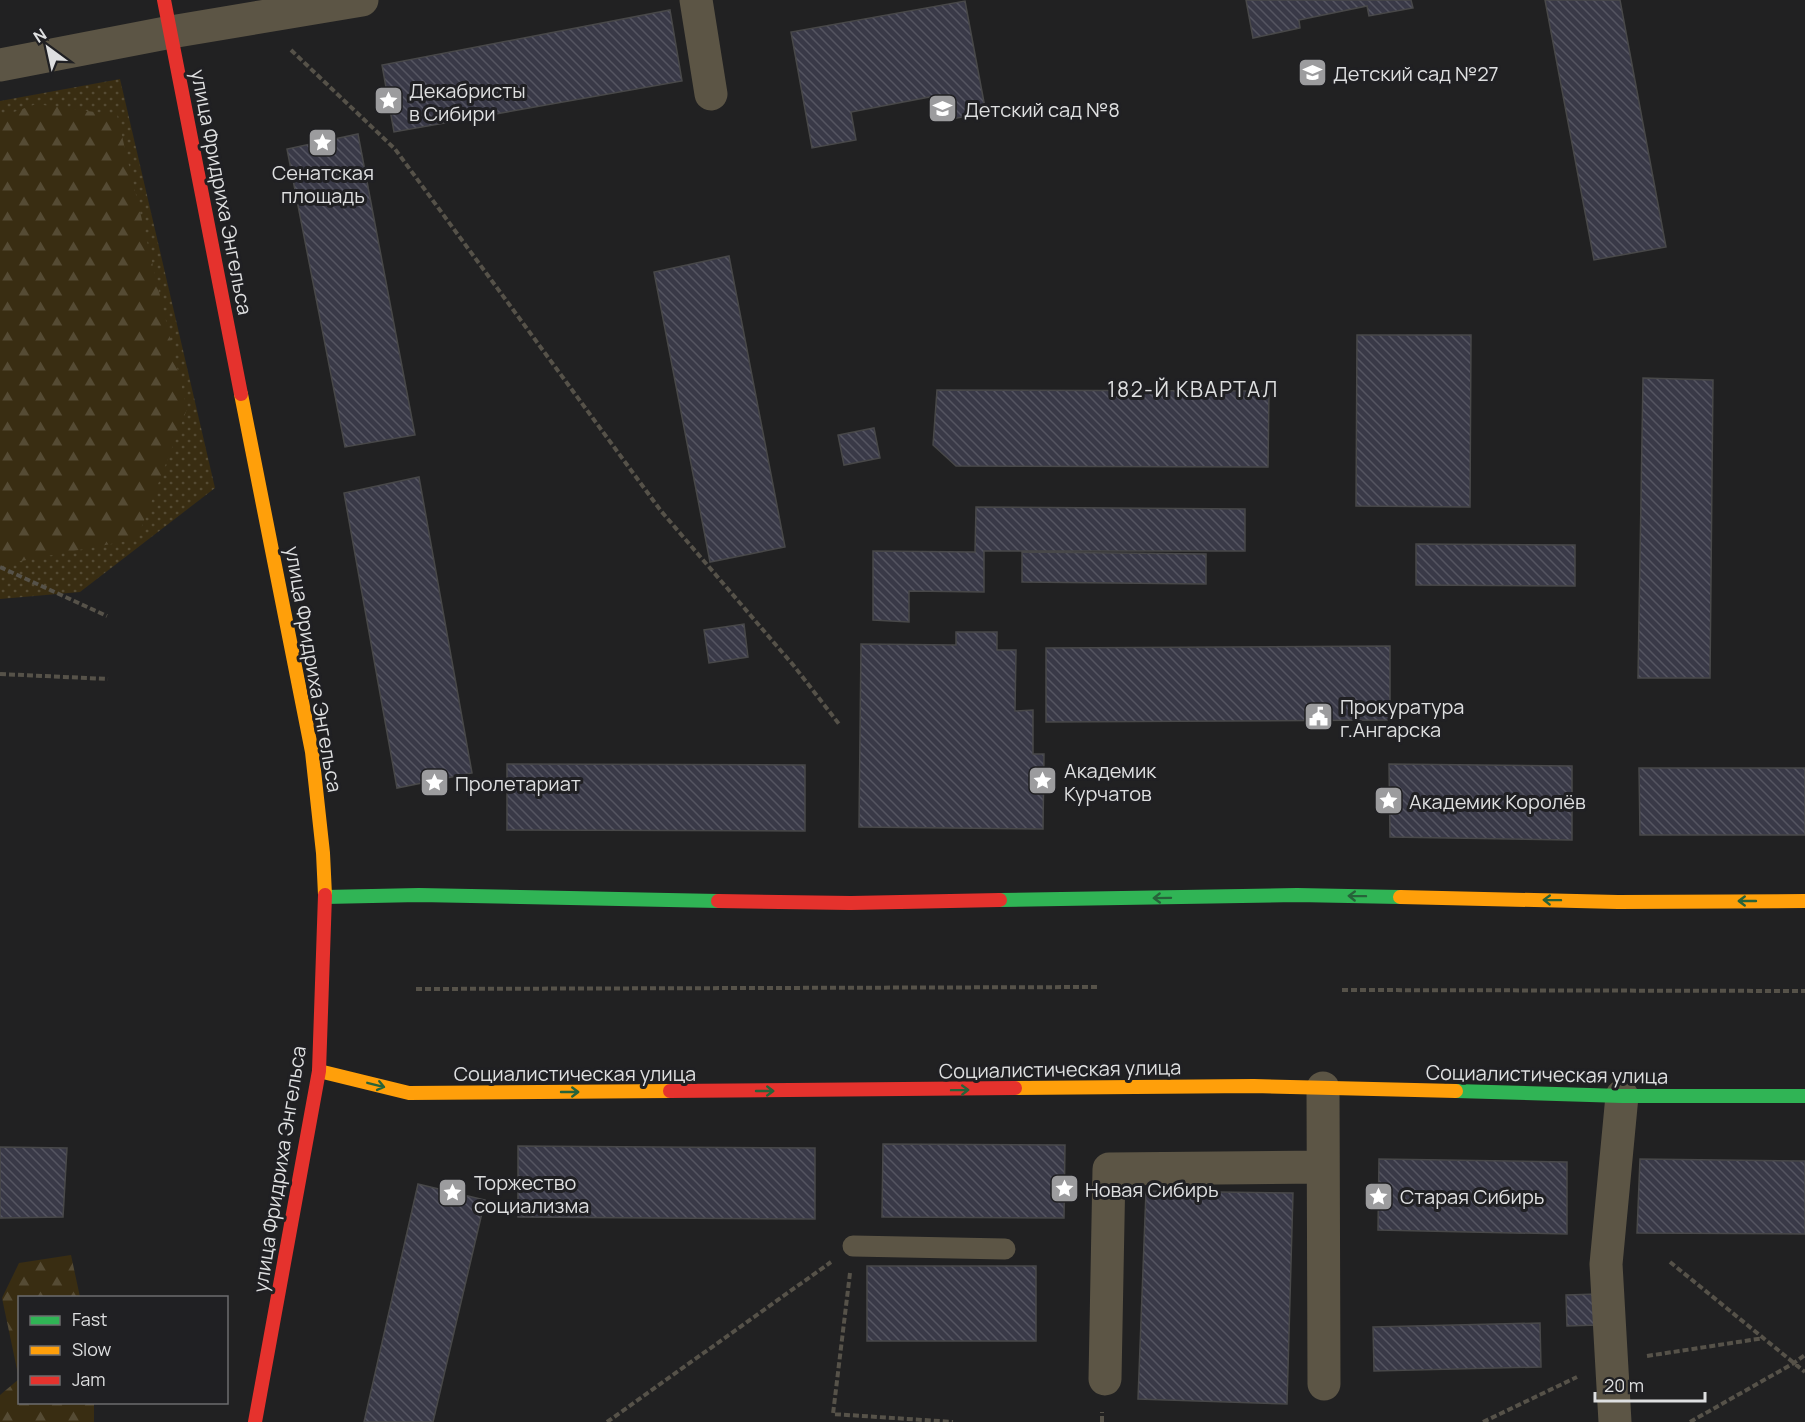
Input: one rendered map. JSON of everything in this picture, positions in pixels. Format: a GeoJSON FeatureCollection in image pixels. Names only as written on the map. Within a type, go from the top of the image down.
{"type":"FeatureCollection","features":[{"type":"Feature","properties":{"kind":"street","name":"улица Фридриха Энгельса"},"geometry":{"type":"LineString","coordinates":[[164,0],[312,752],[323,852],[325,897],[319,1071],[255,1422]]}},
{"type":"Feature","properties":{"kind":"street"},"geometry":{"type":"LineString","coordinates":[[0,65],[171,32],[362,0]]}},
{"type":"Feature","properties":{"kind":"street"},"geometry":{"type":"LineString","coordinates":[[696,0],[711,93]]}},
{"type":"Feature","properties":{"kind":"street"},"geometry":{"type":"LineString","coordinates":[[325,897],[419,895],[851,903],[1297,895],[1618,902],[1805,901]]}},
{"type":"Feature","properties":{"kind":"street","name":"Социалистическая улица"},"geometry":{"type":"LineString","coordinates":[[319,1071],[409,1093],[1254,1086],[1622,1096],[1805,1096]]}},
{"type":"Feature","properties":{"kind":"street"},"geometry":{"type":"LineString","coordinates":[[1323,1088],[1324,1384]]}},
{"type":"Feature","properties":{"kind":"street"},"geometry":{"type":"LineString","coordinates":[[1615,1422],[1606,1264],[1622,1096]]}},
{"type":"Feature","properties":{"kind":"street"},"geometry":{"type":"LineString","coordinates":[[1105,1379],[1109,1169],[1323,1167]]}},
{"type":"Feature","properties":{"kind":"lane"},"geometry":{"type":"LineString","coordinates":[[853,1246],[1005,1249]]}},
{"type":"Feature","properties":{"kind":"path"},"geometry":{"type":"LineString","coordinates":[[291,50],[395,149],[661,511],[794,666],[839,724]]}},
{"type":"Feature","properties":{"kind":"path"},"geometry":{"type":"LineString","coordinates":[[0,567],[107,616]]}},
{"type":"Feature","properties":{"kind":"path"},"geometry":{"type":"LineString","coordinates":[[0,674],[108,679]]}},
{"type":"Feature","properties":{"kind":"path"},"geometry":{"type":"LineString","coordinates":[[416,989],[1100,987]]}},
{"type":"Feature","properties":{"kind":"path"},"geometry":{"type":"LineString","coordinates":[[1342,990],[1805,991]]}},
{"type":"Feature","properties":{"kind":"path"},"geometry":{"type":"LineString","coordinates":[[608,1422],[853,1246]]}},
{"type":"Feature","properties":{"kind":"path"},"geometry":{"type":"LineString","coordinates":[[853,1246],[833,1414],[953,1422]]}},
{"type":"Feature","properties":{"kind":"path"},"geometry":{"type":"LineString","coordinates":[[1670,1262],[1805,1372]]}},
{"type":"Feature","properties":{"kind":"path"},"geometry":{"type":"LineString","coordinates":[[1483,1422],[1612,1361],[1764,1338]]}},
{"type":"Feature","properties":{"kind":"path"},"geometry":{"type":"LineString","coordinates":[[1690,1422],[1794,1364],[1805,1355]]}},
{"type":"Feature","properties":{"kind":"green space"},"geometry":{"type":"Polygon","coordinates":[[[120,79],[215,488],[80,592],[0,599],[0,101],[120,79]]]}},
{"type":"Feature","properties":{"kind":"green space"},"geometry":{"type":"Polygon","coordinates":[[[36,104],[117,115],[187,409],[137,539],[0,565],[0,299],[7,299],[0,292],[0,117],[36,104]]]}},
{"type":"Feature","properties":{"kind":"green space"},"geometry":{"type":"Polygon","coordinates":[[[71,1255],[80,1296],[18,1296],[18,1374],[2,1298],[19,1263],[71,1255]]]}},
{"type":"Feature","properties":{"kind":"green space"},"geometry":{"type":"Polygon","coordinates":[[[18,1380],[18,1404],[94,1404],[94,1422],[0,1422],[0,1395],[18,1380]]]}},
{"type":"Feature","properties":{"kind":"building"},"geometry":{"type":"Polygon","coordinates":[[[1246,0],[1411,0],[1413,8],[1369,16],[1367,6],[1299,20],[1300,28],[1253,38],[1246,0]]]}},
{"type":"Feature","properties":{"kind":"building"},"geometry":{"type":"Polygon","coordinates":[[[1545,0],[1620,0],[1666,247],[1594,260],[1545,0]]]}},
{"type":"Feature","properties":{"kind":"building"},"geometry":{"type":"Polygon","coordinates":[[[965,1],[986,113],[940,121],[935,96],[851,112],[856,140],[812,148],[791,32],[965,1]]]}},
{"type":"Feature","properties":{"kind":"building"},"geometry":{"type":"Polygon","coordinates":[[[670,10],[682,81],[394,132],[382,65],[670,10]]]}},
{"type":"Feature","properties":{"kind":"building"},"geometry":{"type":"Polygon","coordinates":[[[358,134],[415,435],[345,447],[287,149],[358,134]]]}},
{"type":"Feature","properties":{"kind":"building"},"geometry":{"type":"Polygon","coordinates":[[[729,256],[785,547],[710,562],[654,272],[729,256]]]}},
{"type":"Feature","properties":{"kind":"building"},"geometry":{"type":"Polygon","coordinates":[[[1357,335],[1471,335],[1470,507],[1356,506],[1357,335]]]}},
{"type":"Feature","properties":{"kind":"building"},"geometry":{"type":"Polygon","coordinates":[[[1643,378],[1713,380],[1710,678],[1638,678],[1643,378]]]}},
{"type":"Feature","properties":{"kind":"building"},"geometry":{"type":"Polygon","coordinates":[[[937,390],[1269,391],[1268,467],[956,466],[933,445],[937,390]]]}},
{"type":"Feature","properties":{"kind":"building"},"geometry":{"type":"Polygon","coordinates":[[[874,428],[880,458],[844,465],[838,435],[874,428]]]}},
{"type":"Feature","properties":{"kind":"building"},"geometry":{"type":"Polygon","coordinates":[[[419,477],[472,773],[397,788],[344,493],[419,477]]]}},
{"type":"Feature","properties":{"kind":"building"},"geometry":{"type":"Polygon","coordinates":[[[976,507],[1245,509],[1245,551],[984,551],[984,592],[909,591],[909,622],[873,620],[873,551],[975,552],[976,507]]]}},
{"type":"Feature","properties":{"kind":"building"},"geometry":{"type":"Polygon","coordinates":[[[1416,544],[1575,545],[1575,586],[1416,585],[1416,544]]]}},
{"type":"Feature","properties":{"kind":"building"},"geometry":{"type":"Polygon","coordinates":[[[1022,552],[1206,554],[1206,584],[1022,582],[1022,552]]]}},
{"type":"Feature","properties":{"kind":"building"},"geometry":{"type":"Polygon","coordinates":[[[744,624],[748,657],[709,663],[704,630],[744,624]]]}},
{"type":"Feature","properties":{"kind":"building"},"geometry":{"type":"Polygon","coordinates":[[[956,632],[997,632],[997,650],[1016,650],[1015,711],[1033,710],[1033,754],[1044,754],[1043,829],[859,827],[861,644],[956,645],[956,632]]]}},
{"type":"Feature","properties":{"kind":"building"},"geometry":{"type":"Polygon","coordinates":[[[1390,646],[1390,720],[1046,722],[1046,648],[1390,646]]]}},
{"type":"Feature","properties":{"kind":"building"},"geometry":{"type":"Polygon","coordinates":[[[507,764],[805,765],[805,831],[507,830],[507,764]]]}},
{"type":"Feature","properties":{"kind":"building"},"geometry":{"type":"Polygon","coordinates":[[[1389,764],[1572,766],[1572,840],[1390,837],[1389,764]]]}},
{"type":"Feature","properties":{"kind":"building"},"geometry":{"type":"Polygon","coordinates":[[[1639,768],[1805,768],[1805,835],[1640,835],[1639,768]]]}},
{"type":"Feature","properties":{"kind":"building"},"geometry":{"type":"Polygon","coordinates":[[[883,1144],[1065,1145],[1064,1218],[882,1217],[883,1144]]]}},
{"type":"Feature","properties":{"kind":"building"},"geometry":{"type":"Polygon","coordinates":[[[518,1146],[815,1148],[815,1219],[518,1217],[518,1146]]]}},
{"type":"Feature","properties":{"kind":"building"},"geometry":{"type":"Polygon","coordinates":[[[0,1147],[67,1148],[63,1217],[0,1218],[0,1147]]]}},
{"type":"Feature","properties":{"kind":"building"},"geometry":{"type":"Polygon","coordinates":[[[1379,1159],[1567,1162],[1567,1234],[1378,1230],[1379,1159]]]}},
{"type":"Feature","properties":{"kind":"building"},"geometry":{"type":"Polygon","coordinates":[[[1640,1159],[1805,1161],[1805,1234],[1637,1233],[1640,1159]]]}},
{"type":"Feature","properties":{"kind":"building"},"geometry":{"type":"Polygon","coordinates":[[[418,1184],[485,1200],[433,1422],[364,1422],[418,1184]]]}},
{"type":"Feature","properties":{"kind":"building"},"geometry":{"type":"Polygon","coordinates":[[[1146,1191],[1293,1193],[1287,1404],[1138,1399],[1146,1191]]]}},
{"type":"Feature","properties":{"kind":"building"},"geometry":{"type":"Polygon","coordinates":[[[867,1266],[1036,1266],[1036,1341],[867,1341],[867,1266]]]}},
{"type":"Feature","properties":{"kind":"building"},"geometry":{"type":"Polygon","coordinates":[[[1597,1294],[1598,1325],[1567,1326],[1566,1295],[1597,1294]]]}},
{"type":"Feature","properties":{"kind":"building"},"geometry":{"type":"Polygon","coordinates":[[[1540,1323],[1541,1367],[1374,1371],[1373,1327],[1540,1323]]]}},
{"type":"Feature","properties":{"kind":"traffic: fast"},"geometry":{"type":"LineString","coordinates":[[325,897],[419,895],[718,901]]}},
{"type":"Feature","properties":{"kind":"traffic: fast"},"geometry":{"type":"LineString","coordinates":[[1000,900],[1297,895],[1400,897]]}},
{"type":"Feature","properties":{"kind":"traffic: fast"},"geometry":{"type":"LineString","coordinates":[[1456,1091],[1622,1096],[1805,1096]]}},
{"type":"Feature","properties":{"kind":"traffic: slow"},"geometry":{"type":"LineString","coordinates":[[241,394],[312,752],[323,853],[325,895]]}},
{"type":"Feature","properties":{"kind":"traffic: slow"},"geometry":{"type":"LineString","coordinates":[[1400,897],[1618,902],[1805,901]]}},
{"type":"Feature","properties":{"kind":"traffic: slow"},"geometry":{"type":"LineString","coordinates":[[319,1071],[409,1093],[670,1091]]}},
{"type":"Feature","properties":{"kind":"traffic: slow"},"geometry":{"type":"LineString","coordinates":[[1015,1088],[1254,1086],[1456,1091]]}},
{"type":"Feature","properties":{"kind":"traffic: jam"},"geometry":{"type":"LineString","coordinates":[[164,0],[241,394]]}},
{"type":"Feature","properties":{"kind":"traffic: jam"},"geometry":{"type":"LineString","coordinates":[[255,1422],[319,1071],[325,895]]}},
{"type":"Feature","properties":{"kind":"traffic: jam"},"geometry":{"type":"LineString","coordinates":[[718,901],[851,903],[1000,900]]}},
{"type":"Feature","properties":{"kind":"traffic: jam"},"geometry":{"type":"LineString","coordinates":[[670,1091],[1015,1088]]}},
{"type":"Feature","properties":{"kind":"place","name":"Детский сад №27"},"geometry":{"type":"Point","coordinates":[1312,73]}},
{"type":"Feature","properties":{"kind":"place","name":"Декабристы в Сибири"},"geometry":{"type":"Point","coordinates":[388,101]}},
{"type":"Feature","properties":{"kind":"place","name":"Детский сад №8"},"geometry":{"type":"Point","coordinates":[943,109]}},
{"type":"Feature","properties":{"kind":"place","name":"Сенатская площадь"},"geometry":{"type":"Point","coordinates":[323,142]}},
{"type":"Feature","properties":{"kind":"place","name":"Прокуратура г.Ангарска"},"geometry":{"type":"Point","coordinates":[1319,717]}},
{"type":"Feature","properties":{"kind":"place","name":"Академик Курчатов"},"geometry":{"type":"Point","coordinates":[1043,781]}},
{"type":"Feature","properties":{"kind":"place","name":"Пролетариат"},"geometry":{"type":"Point","coordinates":[434,783]}},
{"type":"Feature","properties":{"kind":"place","name":"Академик Королёв"},"geometry":{"type":"Point","coordinates":[1388,801]}},
{"type":"Feature","properties":{"kind":"place","name":"Новая Сибирь"},"geometry":{"type":"Point","coordinates":[1064,1189]}},
{"type":"Feature","properties":{"kind":"place","name":"Торжество социализма"},"geometry":{"type":"Point","coordinates":[453,1193]}},
{"type":"Feature","properties":{"kind":"place","name":"Старая Сибирь"},"geometry":{"type":"Point","coordinates":[1379,1196]}},
{"type":"Feature","properties":{"kind":"district","name":"182-Й КВАРТАЛ"},"geometry":{"type":"Point","coordinates":[1193,389]}}]}
